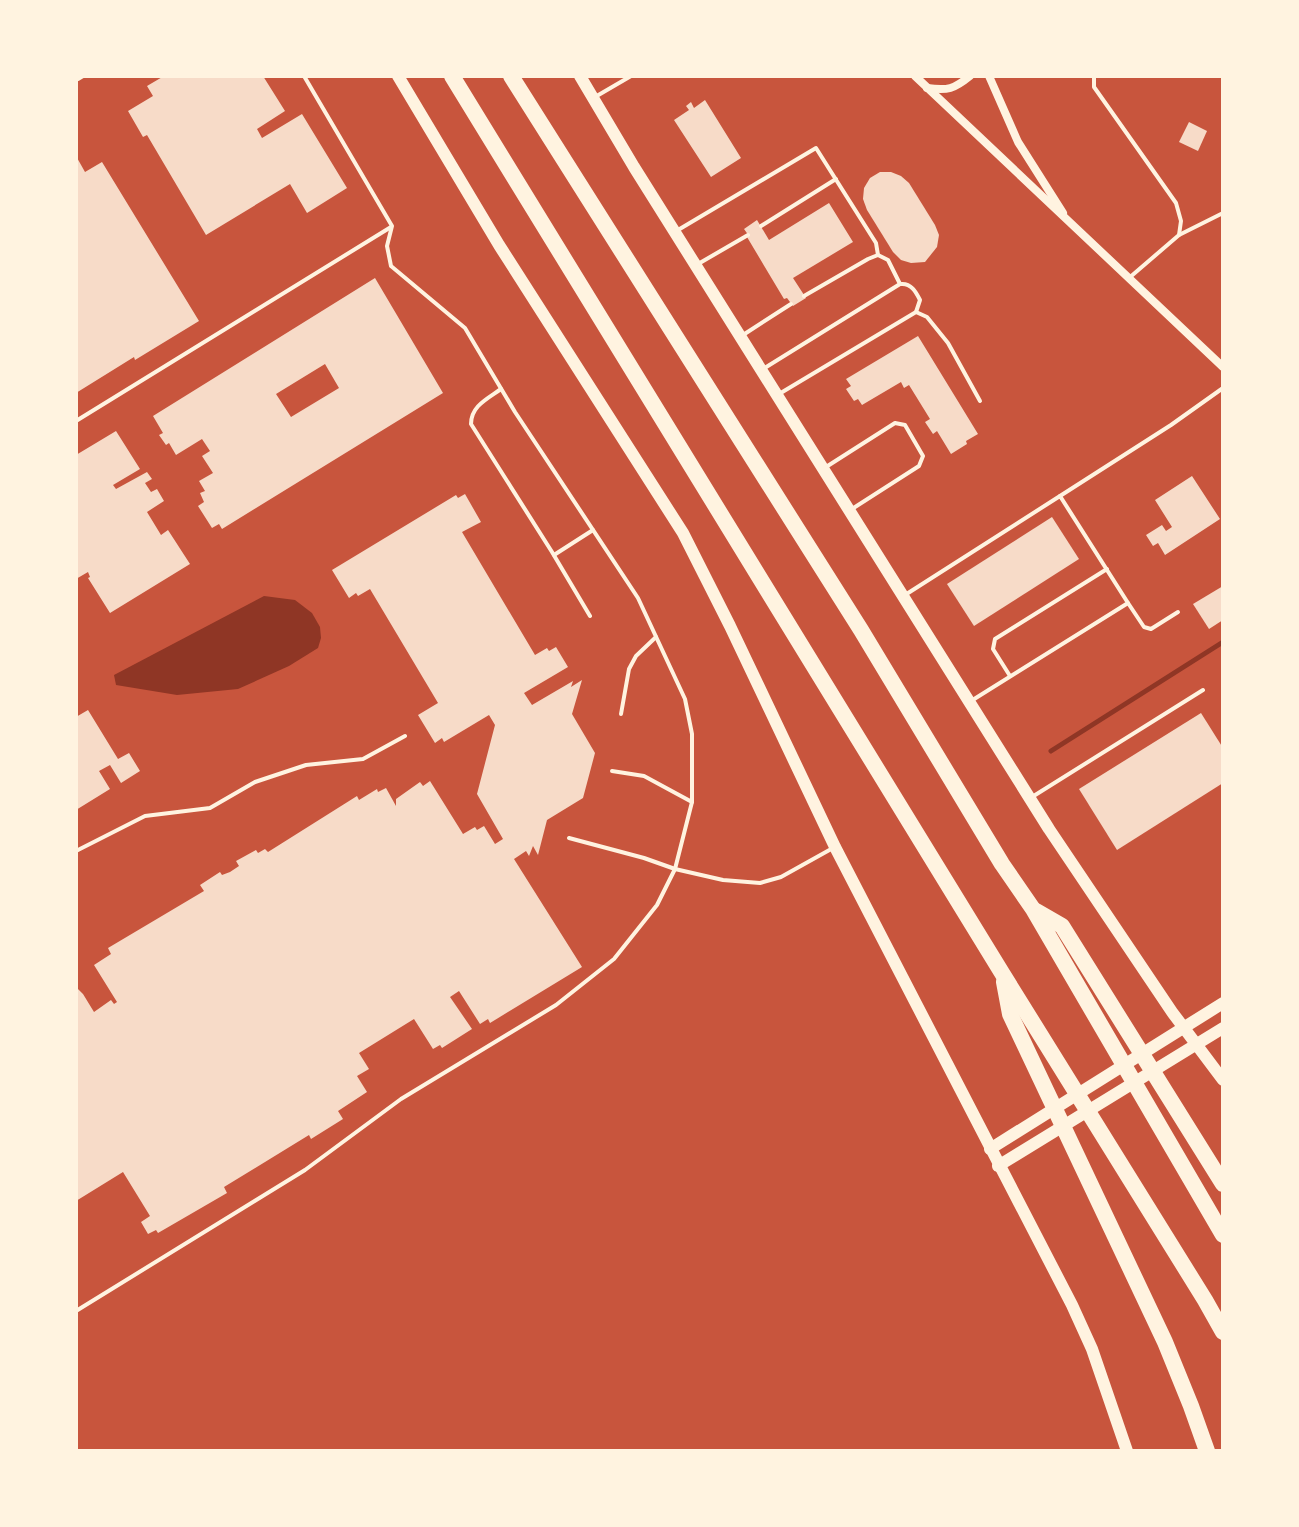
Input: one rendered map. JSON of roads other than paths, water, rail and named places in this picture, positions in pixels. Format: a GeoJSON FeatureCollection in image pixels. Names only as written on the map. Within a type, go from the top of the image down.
{"type":"FeatureCollection","features":[{"type":"Feature","properties":{"kind":"highway"},"geometry":{"type":"LineString","coordinates":[[452,76],[1223,1332]]}},
{"type":"Feature","properties":{"kind":"highway"},"geometry":{"type":"LineString","coordinates":[[511,76],[861,630],[1002,864],[1033,909],[1223,1235]]}},
{"type":"Feature","properties":{"kind":"highway"},"geometry":{"type":"LineString","coordinates":[[1033,909],[1062,926],[1223,1184]]}},
{"type":"Feature","properties":{"kind":"highway"},"geometry":{"type":"LineString","coordinates":[[1002,973],[1010,1014],[1165,1342],[1207,1451]]}},
{"type":"Feature","properties":{"kind":"main road"},"geometry":{"type":"LineString","coordinates":[[398,76],[499,245],[683,533],[835,847],[1072,1305],[1092,1349],[1127,1451]]}},
{"type":"Feature","properties":{"kind":"main road"},"geometry":{"type":"LineString","coordinates":[[580,76],[1030,798],[1172,1012],[1223,1080]]}},
{"type":"Feature","properties":{"kind":"main road"},"geometry":{"type":"LineString","coordinates":[[990,1149],[1223,1003]]}},
{"type":"Feature","properties":{"kind":"main road"},"geometry":{"type":"LineString","coordinates":[[998,1166],[1223,1028]]}},
{"type":"Feature","properties":{"kind":"street"},"geometry":{"type":"LineString","coordinates":[[915,76],[1223,367]]}},
{"type":"Feature","properties":{"kind":"street"},"geometry":{"type":"LineString","coordinates":[[927,88],[943,91],[956,87],[970,76]]}},
{"type":"Feature","properties":{"kind":"street"},"geometry":{"type":"LineString","coordinates":[[989,76],[1018,142],[1070,223]]}},
{"type":"Feature","properties":{"kind":"lane"},"geometry":{"type":"LineString","coordinates":[[76,76],[78,79],[83,76]]}},
{"type":"Feature","properties":{"kind":"lane"},"geometry":{"type":"LineString","coordinates":[[76,1311],[305,1170],[401,1099],[556,1005],[614,959],[657,905],[675,869],[692,802],[692,734],[685,699],[638,598],[501,389],[465,328],[391,266],[387,246],[392,226],[304,76]]}},
{"type":"Feature","properties":{"kind":"lane"},"geometry":{"type":"LineString","coordinates":[[593,98],[631,76]]}},
{"type":"Feature","properties":{"kind":"lane"},"geometry":{"type":"LineString","coordinates":[[1094,76],[1094,87],[1176,203],[1181,221],[1179,235]]}},
{"type":"Feature","properties":{"kind":"lane"},"geometry":{"type":"LineString","coordinates":[[675,232],[816,148],[876,243],[878,255]]}},
{"type":"Feature","properties":{"kind":"lane"},"geometry":{"type":"LineString","coordinates":[[761,226],[836,179]]}},
{"type":"Feature","properties":{"kind":"lane"},"geometry":{"type":"LineString","coordinates":[[1129,278],[1179,235],[1223,213]]}},
{"type":"Feature","properties":{"kind":"lane"},"geometry":{"type":"LineString","coordinates":[[76,421],[392,226]]}},
{"type":"Feature","properties":{"kind":"lane"},"geometry":{"type":"LineString","coordinates":[[696,266],[748,235]]}},
{"type":"Feature","properties":{"kind":"lane"},"geometry":{"type":"LineString","coordinates":[[804,296],[878,255],[888,260],[900,284]]}},
{"type":"Feature","properties":{"kind":"lane"},"geometry":{"type":"LineString","coordinates":[[761,370],[900,284],[915,290],[920,300],[916,312],[777,395]]}},
{"type":"Feature","properties":{"kind":"lane"},"geometry":{"type":"LineString","coordinates":[[740,336],[791,304]]}},
{"type":"Feature","properties":{"kind":"lane"},"geometry":{"type":"LineString","coordinates":[[916,312],[927,317],[948,343],[980,401]]}},
{"type":"Feature","properties":{"kind":"lane"},"geometry":{"type":"LineString","coordinates":[[903,596],[1171,425],[1223,388]]}},
{"type":"Feature","properties":{"kind":"lane"},"geometry":{"type":"LineString","coordinates":[[501,389],[478,406],[471,415],[471,424],[590,616]]}},
{"type":"Feature","properties":{"kind":"lane"},"geometry":{"type":"LineString","coordinates":[[823,469],[895,423],[905,425],[923,456],[919,466],[850,511]]}},
{"type":"Feature","properties":{"kind":"lane"},"geometry":{"type":"LineString","coordinates":[[1060,496],[1144,627],[1151,629],[1178,612]]}},
{"type":"Feature","properties":{"kind":"lane"},"geometry":{"type":"LineString","coordinates":[[554,555],[593,530]]}},
{"type":"Feature","properties":{"kind":"lane"},"geometry":{"type":"LineString","coordinates":[[1011,676],[993,649],[995,639],[1107,569]]}},
{"type":"Feature","properties":{"kind":"lane"},"geometry":{"type":"LineString","coordinates":[[969,702],[1128,603]]}},
{"type":"Feature","properties":{"kind":"lane"},"geometry":{"type":"LineString","coordinates":[[621,714],[629,669],[636,656],[656,637]]}},
{"type":"Feature","properties":{"kind":"lane"},"geometry":{"type":"LineString","coordinates":[[1030,798],[1203,690]]}},
{"type":"Feature","properties":{"kind":"lane"},"geometry":{"type":"LineString","coordinates":[[76,851],[145,816],[210,808],[255,782],[306,765],[363,759],[405,736]]}},
{"type":"Feature","properties":{"kind":"lane"},"geometry":{"type":"LineString","coordinates":[[612,771],[644,776],[692,802]]}},
{"type":"Feature","properties":{"kind":"lane"},"geometry":{"type":"LineString","coordinates":[[569,838],[675,869],[723,880],[760,883],[781,877],[835,847]]}},
{"type":"Feature","properties":{"kind":"waterway"},"geometry":{"type":"LineString","coordinates":[[1051,751],[1223,642]]}}]}
